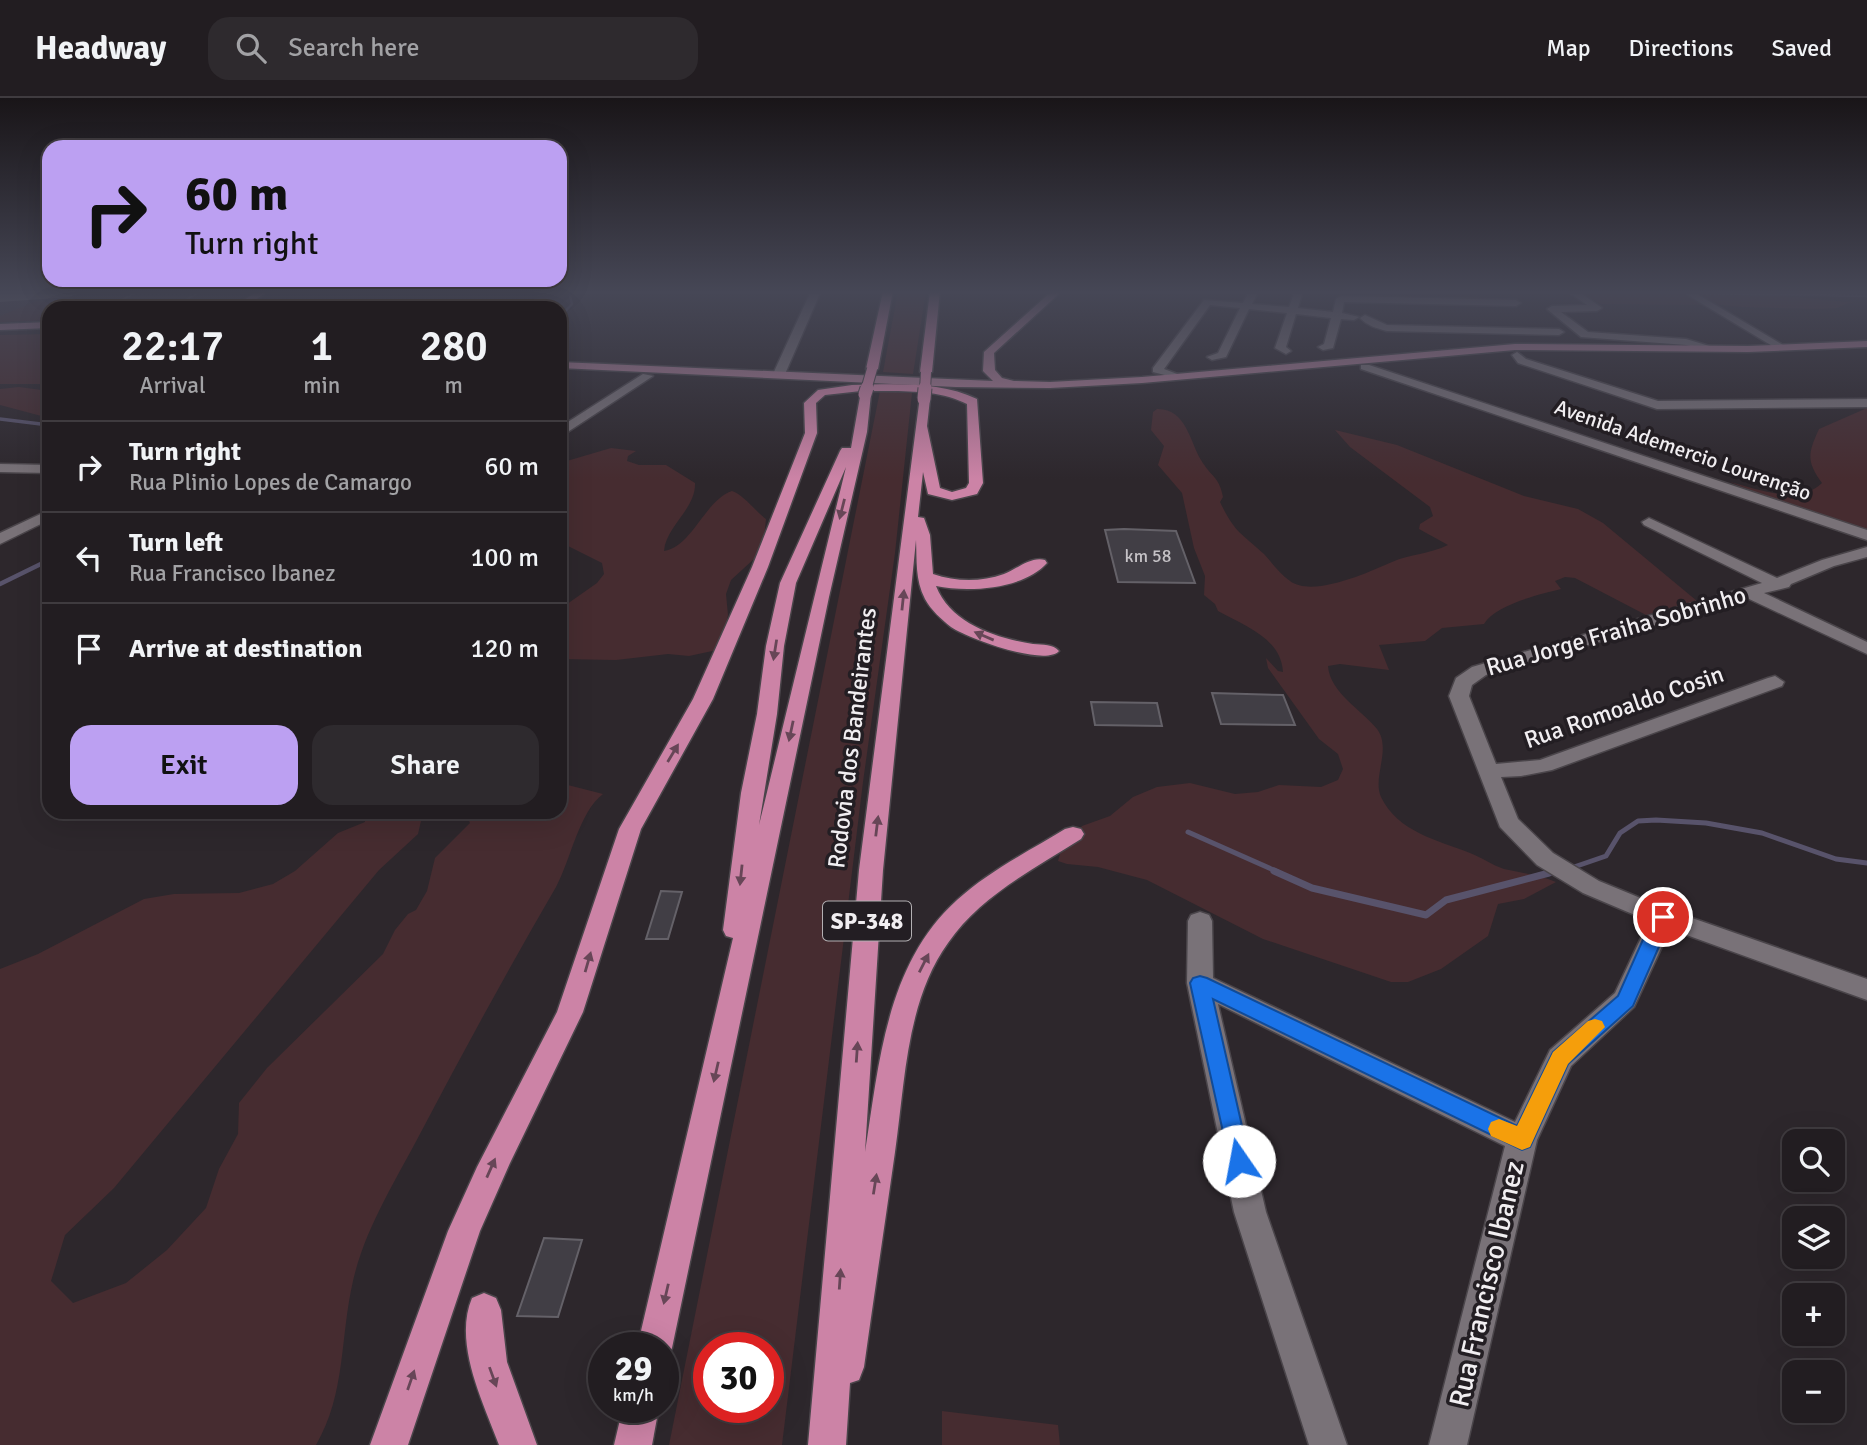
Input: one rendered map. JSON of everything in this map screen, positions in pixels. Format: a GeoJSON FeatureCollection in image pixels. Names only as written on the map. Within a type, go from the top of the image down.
{"type":"FeatureCollection","features":[{"type":"Feature","properties":{"kind":"highway","name":"Rodovia dos Bandeirantes"},"geometry":{"type":"LineString","coordinates":[[658,1332],[860,432],[865,394],[875,354]]}},
{"type":"Feature","properties":{"kind":"highway","name":"Rodovia dos Bandeirantes"},"geometry":{"type":"LineString","coordinates":[[827,1445],[871,870],[928,354]]}},
{"type":"Feature","properties":{"kind":"highway"},"geometry":{"type":"LineString","coordinates":[[389,1445],[475,1203],[569,1014],[584,976],[609,883],[630,830],[703,698],[750,594],[811,433],[810,403],[820,393],[849,388],[943,392],[967,396],[974,402],[976,483],[972,491],[952,496],[933,491],[921,426]]}},
{"type":"Feature","properties":{"kind":"highway"},"geometry":{"type":"LineString","coordinates":[[724,1033],[743,850],[767,714],[775,646],[788,583],[826,493],[860,432]]}},
{"type":"Feature","properties":{"kind":"highway"},"geometry":{"type":"LineString","coordinates":[[912,506],[921,527],[925,577],[935,602],[950,617],[971,631],[1015,647],[1050,651]]}},
{"type":"Feature","properties":{"kind":"highway"},"geometry":{"type":"LineString","coordinates":[[925,577],[953,585],[983,585],[1012,578],[1039,563]]}},
{"type":"Feature","properties":{"kind":"highway"},"geometry":{"type":"LineString","coordinates":[[833,1445],[897,1042],[921,966],[939,937],[961,911],[987,890],[1073,834]]}},
{"type":"Feature","properties":{"kind":"highway"},"geometry":{"type":"LineString","coordinates":[[484,1310],[484,1348],[518,1445]]}},
{"type":"Feature","properties":{"kind":"highway"},"geometry":{"type":"LineString","coordinates":[[633,1445],[638,1423]]}},
{"type":"Feature","properties":{"kind":"main road"},"geometry":{"type":"LineString","coordinates":[[989,354],[989,372],[1003,382],[1020,386]]}},
{"type":"Feature","properties":{"kind":"main road"},"geometry":{"type":"LineString","coordinates":[[567,369],[1027,390],[1096,390],[1178,380],[1477,354]]}},
{"type":"Feature","properties":{"kind":"main road"},"geometry":{"type":"LineString","coordinates":[[1665,354],[1790,354]]}},
{"type":"Feature","properties":{"kind":"main road"},"geometry":{"type":"LineString","coordinates":[[567,369],[611,368],[643,373],[779,374],[1020,386],[1148,379],[1178,380],[1365,367],[1448,356]]}},
{"type":"Feature","properties":{"kind":"main road"},"geometry":{"type":"LineString","coordinates":[[956,384],[975,380],[989,372]]}},
{"type":"Feature","properties":{"kind":"street"},"geometry":{"type":"LineString","coordinates":[[779,374],[788,354]]}},
{"type":"Feature","properties":{"kind":"street"},"geometry":{"type":"LineString","coordinates":[[1148,379],[1145,373],[1160,354]]}},
{"type":"Feature","properties":{"kind":"street"},"geometry":{"type":"LineString","coordinates":[[1168,354],[1157,370],[1178,380]]}},
{"type":"Feature","properties":{"kind":"street"},"geometry":{"type":"LineString","coordinates":[[1212,357],[1223,354]]}},
{"type":"Feature","properties":{"kind":"street"},"geometry":{"type":"LineString","coordinates":[[1518,354],[1522,360],[1657,405],[1867,403]]}},
{"type":"Feature","properties":{"kind":"street","name":"Avenida Ademercio Lourenção"},"geometry":{"type":"LineString","coordinates":[[1365,367],[1867,536]]}},
{"type":"Feature","properties":{"kind":"street"},"geometry":{"type":"LineString","coordinates":[[567,428],[643,373]]}},
{"type":"Feature","properties":{"kind":"street"},"geometry":{"type":"LineString","coordinates":[[0,468],[42,468]]}},
{"type":"Feature","properties":{"kind":"street"},"geometry":{"type":"LineString","coordinates":[[0,539],[42,518]]}},
{"type":"Feature","properties":{"kind":"street"},"geometry":{"type":"LineString","coordinates":[[1648,522],[1777,584],[1797,584],[1867,567]]}},
{"type":"Feature","properties":{"kind":"street"},"geometry":{"type":"LineString","coordinates":[[1777,584],[1828,563],[1867,552]]}},
{"type":"Feature","properties":{"kind":"street","name":"Rua Jorge Fraiha Sobrinho"},"geometry":{"type":"LineString","coordinates":[[1777,584],[1473,674],[1463,682],[1459,696],[1508,822],[1533,849],[1559,869],[1591,887],[1663,917],[1867,990]]}},
{"type":"Feature","properties":{"kind":"street"},"geometry":{"type":"LineString","coordinates":[[1748,592],[1867,649]]}},
{"type":"Feature","properties":{"kind":"street","name":"Rua Romoaldo Cosin"},"geometry":{"type":"LineString","coordinates":[[1488,771],[1521,770],[1545,765],[1775,682]]}},
{"type":"Feature","properties":{"kind":"street","name":"Rua Francisco Ibanez"},"geometry":{"type":"LineString","coordinates":[[1448,1445],[1522,1140],[1560,1058],[1626,1000],[1663,917]]}},
{"type":"Feature","properties":{"kind":"street"},"geometry":{"type":"LineString","coordinates":[[1200,921],[1200,983],[1250,1212],[1328,1445]]}},
{"type":"Feature","properties":{"kind":"street"},"geometry":{"type":"LineString","coordinates":[[1200,983],[1522,1140]]}},
{"type":"Feature","properties":{"kind":"shaded area"},"geometry":{"type":"Polygon","coordinates":[[[0,354],[42,354],[42,384],[0,384],[0,354]]]}},
{"type":"Feature","properties":{"kind":"shaded area"},"geometry":{"type":"Polygon","coordinates":[[[886,354],[916,354],[913,374],[883,372],[886,354]]]}},
{"type":"Feature","properties":{"kind":"shaded area"},"geometry":{"type":"Polygon","coordinates":[[[19,387],[42,390],[42,416],[0,405],[0,389],[19,387]]]}},
{"type":"Feature","properties":{"kind":"shaded area"},"geometry":{"type":"Polygon","coordinates":[[[880,391],[912,393],[895,553],[863,782],[782,1445],[669,1445],[673,1423],[679,1423],[679,1395],[880,391]]]}},
{"type":"Feature","properties":{"kind":"shaded area"},"geometry":{"type":"Polygon","coordinates":[[[1867,408],[1867,534],[1837,525],[1730,482],[1778,494],[1802,494],[1812,490],[1822,483],[1813,469],[1810,457],[1819,429],[1867,408]]]}},
{"type":"Feature","properties":{"kind":"shaded area"},"geometry":{"type":"Polygon","coordinates":[[[1157,409],[1175,414],[1186,427],[1201,460],[1219,485],[1223,497],[1220,502],[1234,526],[1283,575],[1300,585],[1312,587],[1341,582],[1399,559],[1448,545],[1419,529],[1420,524],[1433,516],[1430,507],[1350,447],[1335,430],[1397,445],[1524,496],[1578,509],[1603,523],[1697,601],[1646,615],[1575,578],[1565,577],[1555,581],[1561,589],[1508,606],[1484,624],[1442,628],[1425,641],[1379,645],[1389,670],[1340,664],[1328,666],[1334,685],[1371,722],[1381,737],[1383,745],[1379,789],[1388,809],[1397,819],[1432,839],[1504,869],[1556,882],[1524,899],[1498,904],[1488,936],[1441,969],[1408,982],[1391,982],[1263,939],[1147,880],[1098,867],[1058,861],[1060,854],[1082,826],[1110,816],[1133,797],[1157,787],[1190,783],[1235,794],[1258,792],[1279,785],[1321,787],[1338,780],[1343,769],[1338,754],[1319,739],[1268,668],[1266,658],[1278,671],[1283,672],[1276,650],[1260,634],[1218,611],[1215,604],[1204,595],[1205,576],[1194,548],[1182,493],[1158,465],[1164,446],[1151,430],[1153,412],[1157,409]]]}},
{"type":"Feature","properties":{"kind":"shaded area"},"geometry":{"type":"Polygon","coordinates":[[[611,448],[636,451],[628,456],[627,461],[639,465],[666,465],[695,483],[691,501],[670,533],[664,551],[683,541],[714,504],[732,491],[766,519],[764,538],[768,546],[731,580],[726,594],[728,615],[717,650],[689,656],[668,654],[616,660],[567,659],[567,604],[597,583],[604,574],[602,563],[567,546],[567,461],[611,448]]]}},
{"type":"Feature","properties":{"kind":"shaded area"},"geometry":{"type":"Polygon","coordinates":[[[567,785],[603,794],[588,812],[556,887],[470,1040],[373,1223],[353,1281],[333,1406],[316,1445],[0,1445],[0,969],[38,954],[144,899],[174,894],[239,893],[273,884],[295,871],[338,833],[365,822],[365,819],[421,819],[418,834],[379,870],[114,1188],[65,1235],[51,1281],[73,1303],[126,1283],[167,1250],[206,1208],[219,1169],[238,1134],[239,1103],[267,1068],[383,954],[395,930],[408,914],[416,910],[427,891],[435,858],[470,823],[468,819],[567,819],[567,785]]]}},
{"type":"Feature","properties":{"kind":"shaded area"},"geometry":{"type":"Polygon","coordinates":[[[942,1411],[1058,1425],[1060,1445],[942,1445],[942,1411]]]}},
{"type":"Feature","properties":{"kind":"building"},"geometry":{"type":"Polygon","coordinates":[[[1105,530],[1176,531],[1195,583],[1118,582],[1105,530]]]}},
{"type":"Feature","properties":{"kind":"building"},"geometry":{"type":"Polygon","coordinates":[[[1212,693],[1283,695],[1295,725],[1221,724],[1212,693]]]}},
{"type":"Feature","properties":{"kind":"building"},"geometry":{"type":"Polygon","coordinates":[[[1091,702],[1157,703],[1162,726],[1095,725],[1091,702]]]}},
{"type":"Feature","properties":{"kind":"building"},"geometry":{"type":"Polygon","coordinates":[[[661,891],[682,892],[668,939],[646,939],[661,891]]]}},
{"type":"Feature","properties":{"kind":"building"},"geometry":{"type":"Polygon","coordinates":[[[544,1238],[582,1240],[558,1317],[517,1316],[544,1238]]]}},
{"type":"Feature","properties":{"kind":"waterway"},"geometry":{"type":"LineString","coordinates":[[0,419],[42,424]]}},
{"type":"Feature","properties":{"kind":"waterway"},"geometry":{"type":"LineString","coordinates":[[0,584],[42,563]]}},
{"type":"Feature","properties":{"kind":"waterway"},"geometry":{"type":"LineString","coordinates":[[1574,867],[1606,856],[1620,833],[1638,821],[1656,820],[1706,823],[1762,833],[1836,859],[1867,863]]}},
{"type":"Feature","properties":{"kind":"waterway"},"geometry":{"type":"LineString","coordinates":[[1188,832],[1278,872]]}},
{"type":"Feature","properties":{"kind":"waterway"},"geometry":{"type":"LineString","coordinates":[[1274,871],[1312,888],[1426,915],[1446,900],[1549,873]]}},
{"type":"Feature","properties":{"kind":"slow traffic"},"geometry":{"type":"LineString","coordinates":[[1499,1129],[1522,1140],[1560,1058],[1595,1027]]}},
{"type":"Feature","properties":{"kind":"route"},"geometry":{"type":"LineString","coordinates":[[1239,1161],[1200,983],[1522,1140],[1560,1058],[1626,1000],[1663,917]]}}]}
